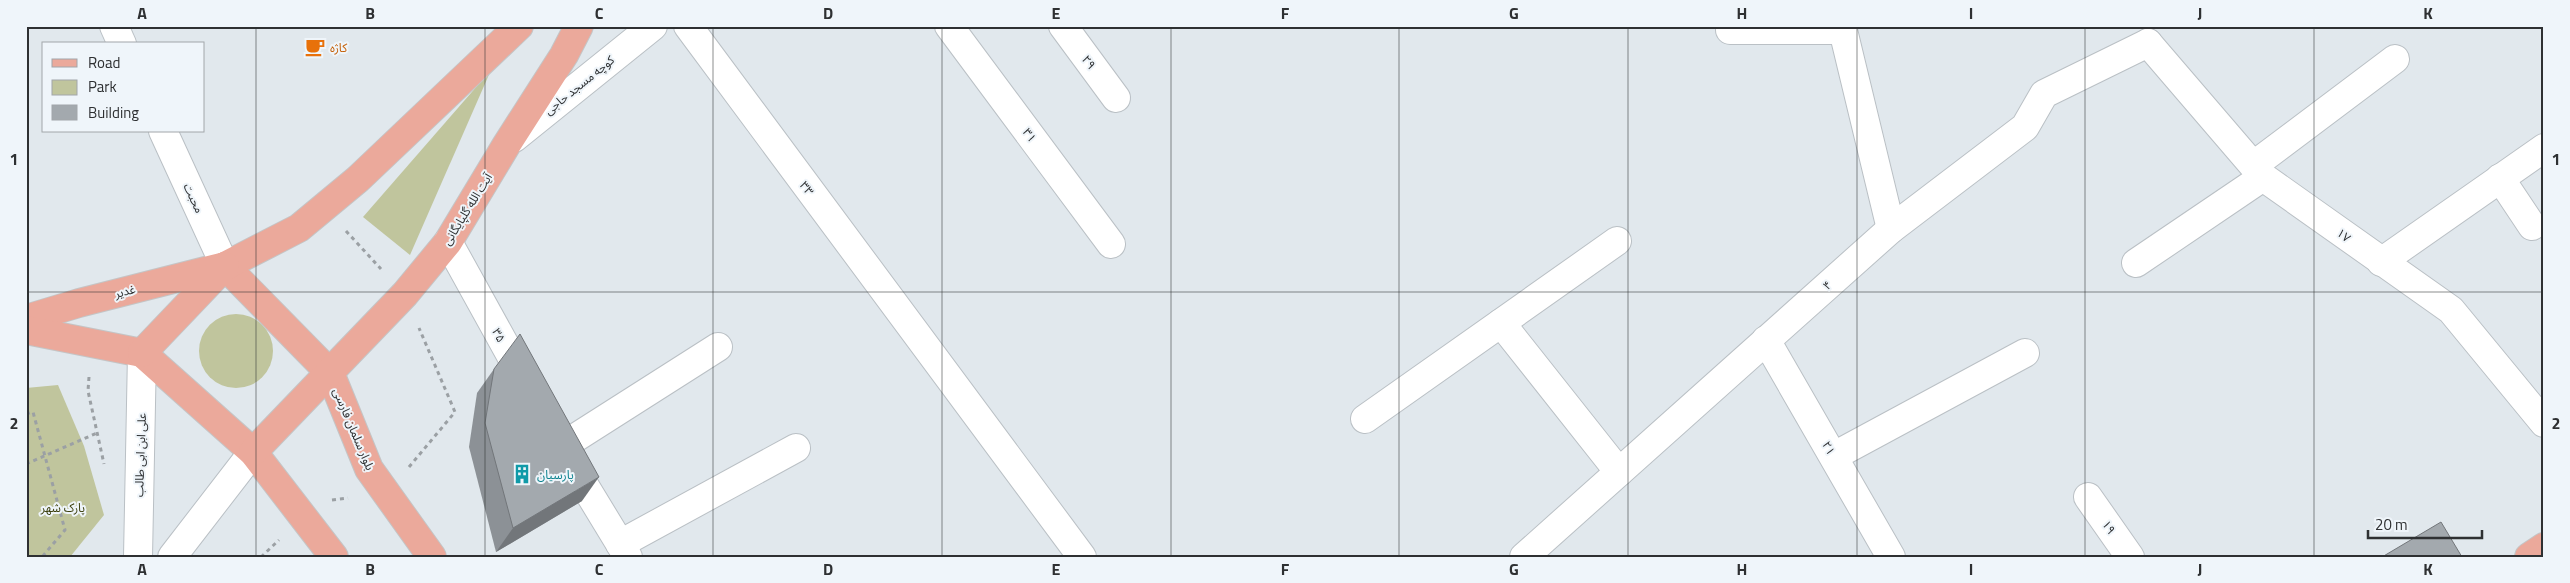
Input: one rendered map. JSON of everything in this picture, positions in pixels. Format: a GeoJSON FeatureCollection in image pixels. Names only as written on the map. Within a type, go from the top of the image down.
{"type":"FeatureCollection","features":[{"type":"Feature","properties":{"kind":"main road"},"geometry":{"type":"LineString","coordinates":[[142,353],[225,266],[299,228],[358,179],[519,26]]}},
{"type":"Feature","properties":{"kind":"main road","name":"آیت الله گلپایگانی"},"geometry":{"type":"LineString","coordinates":[[253,452],[405,294],[448,242],[507,144],[564,56],[579,26]]}},
{"type":"Feature","properties":{"kind":"main road"},"geometry":{"type":"LineString","coordinates":[[225,266],[330,373]]}},
{"type":"Feature","properties":{"kind":"main road","name":"غدیر"},"geometry":{"type":"LineString","coordinates":[[26,319],[79,303],[225,266]]}},
{"type":"Feature","properties":{"kind":"main road"},"geometry":{"type":"LineString","coordinates":[[26,330],[142,353],[253,452],[302,518],[334,557]]}},
{"type":"Feature","properties":{"kind":"main road","name":"بلوار سلمان فارسی"},"geometry":{"type":"LineString","coordinates":[[330,373],[369,469],[432,557]]}},
{"type":"Feature","properties":{"kind":"main road"},"geometry":{"type":"LineString","coordinates":[[2530,557],[2544,547]]}},
{"type":"Feature","properties":{"kind":"street"},"geometry":{"type":"LineString","coordinates":[[114,26],[121,42]]}},
{"type":"Feature","properties":{"kind":"street","name":"کوچه مسجد حاجی"},"geometry":{"type":"LineString","coordinates":[[507,144],[653,26]]}},
{"type":"Feature","properties":{"kind":"street","name":"۳۳"},"geometry":{"type":"LineString","coordinates":[[688,26],[1082,557]]}},
{"type":"Feature","properties":{"kind":"street","name":"۳۱"},"geometry":{"type":"LineString","coordinates":[[949,26],[1110,244]]}},
{"type":"Feature","properties":{"kind":"street","name":"۲۹"},"geometry":{"type":"LineString","coordinates":[[1063,26],[1116,98]]}},
{"type":"Feature","properties":{"kind":"street"},"geometry":{"type":"LineString","coordinates":[[1730,30],[1842,28],[1891,229]]}},
{"type":"Feature","properties":{"kind":"street","name":"۴"},"geometry":{"type":"LineString","coordinates":[[1524,557],[1891,229],[2025,127],[2044,94],[2151,35]]}},
{"type":"Feature","properties":{"kind":"street","name":"۱۷"},"geometry":{"type":"LineString","coordinates":[[2151,35],[2258,171],[2381,262],[2451,310],[2544,423]]}},
{"type":"Feature","properties":{"kind":"street"},"geometry":{"type":"LineString","coordinates":[[2136,263],[2258,171],[2395,59]]}},
{"type":"Feature","properties":{"kind":"street","name":"محبت"},"geometry":{"type":"LineString","coordinates":[[163,132],[225,266]]}},
{"type":"Feature","properties":{"kind":"street"},"geometry":{"type":"LineString","coordinates":[[2381,262],[2544,148]]}},
{"type":"Feature","properties":{"kind":"street"},"geometry":{"type":"LineString","coordinates":[[2500,178],[2532,226]]}},
{"type":"Feature","properties":{"kind":"street"},"geometry":{"type":"LineString","coordinates":[[1365,419],[1617,241]]}},
{"type":"Feature","properties":{"kind":"street","name":"۳۵"},"geometry":{"type":"LineString","coordinates":[[448,242],[561,447],[624,550]]}},
{"type":"Feature","properties":{"kind":"street"},"geometry":{"type":"LineString","coordinates":[[1501,323],[1619,472]]}},
{"type":"Feature","properties":{"kind":"street","name":"۲۱"},"geometry":{"type":"LineString","coordinates":[[1766,340],[1892,557]]}},
{"type":"Feature","properties":{"kind":"street"},"geometry":{"type":"LineString","coordinates":[[561,447],[718,347]]}},
{"type":"Feature","properties":{"kind":"street","name":"علی ابن ابی طالب"},"geometry":{"type":"LineString","coordinates":[[138,557],[142,353]]}},
{"type":"Feature","properties":{"kind":"street"},"geometry":{"type":"LineString","coordinates":[[1834,456],[2025,353]]}},
{"type":"Feature","properties":{"kind":"street"},"geometry":{"type":"LineString","coordinates":[[624,550],[796,448]]}},
{"type":"Feature","properties":{"kind":"street"},"geometry":{"type":"LineString","coordinates":[[172,557],[253,452]]}},
{"type":"Feature","properties":{"kind":"street","name":"۱۹"},"geometry":{"type":"LineString","coordinates":[[2088,497],[2130,557]]}},
{"type":"Feature","properties":{"kind":"path"},"geometry":{"type":"LineString","coordinates":[[260,557],[319,501],[386,494],[456,412],[405,294],[324,207]]}},
{"type":"Feature","properties":{"kind":"path"},"geometry":{"type":"LineString","coordinates":[[90,342],[88,391],[106,471]]}},
{"type":"Feature","properties":{"kind":"path"},"geometry":{"type":"LineString","coordinates":[[26,414],[33,412],[65,530],[42,557]]}},
{"type":"Feature","properties":{"kind":"path"},"geometry":{"type":"LineString","coordinates":[[26,464],[96,433]]}},
{"type":"Feature","properties":{"kind":"green space"},"geometry":{"type":"Polygon","coordinates":[[[491,70],[410,255],[363,217],[491,70]]]}},
{"type":"Feature","properties":{"kind":"green space"},"geometry":{"type":"Polygon","coordinates":[[[236,314],[257,320],[267,330],[273,351],[267,372],[257,382],[236,388],[215,382],[205,372],[199,351],[205,330],[215,320],[236,314]]]}},
{"type":"Feature","properties":{"kind":"green space","name":"پارک شهر"},"geometry":{"type":"Polygon","coordinates":[[[58,385],[84,446],[104,515],[70,557],[26,557],[26,388],[58,385]]]}},
{"type":"Feature","properties":{"kind":"building","name":"پارسیان"},"geometry":{"type":"Polygon","coordinates":[[[520,334],[599,477],[513,528],[485,423],[494,369],[520,334]]]}},
{"type":"Feature","properties":{"kind":"building"},"geometry":{"type":"Polygon","coordinates":[[[2441,522],[2462,557],[2382,557],[2441,522]]]}},
{"type":"Feature","properties":{"kind":"place","name":"کاژه"},"geometry":{"type":"Point","coordinates":[315,47]}},
{"type":"Feature","properties":{"kind":"place","name":"پارسیان"},"geometry":{"type":"Point","coordinates":[522,474]}}]}
